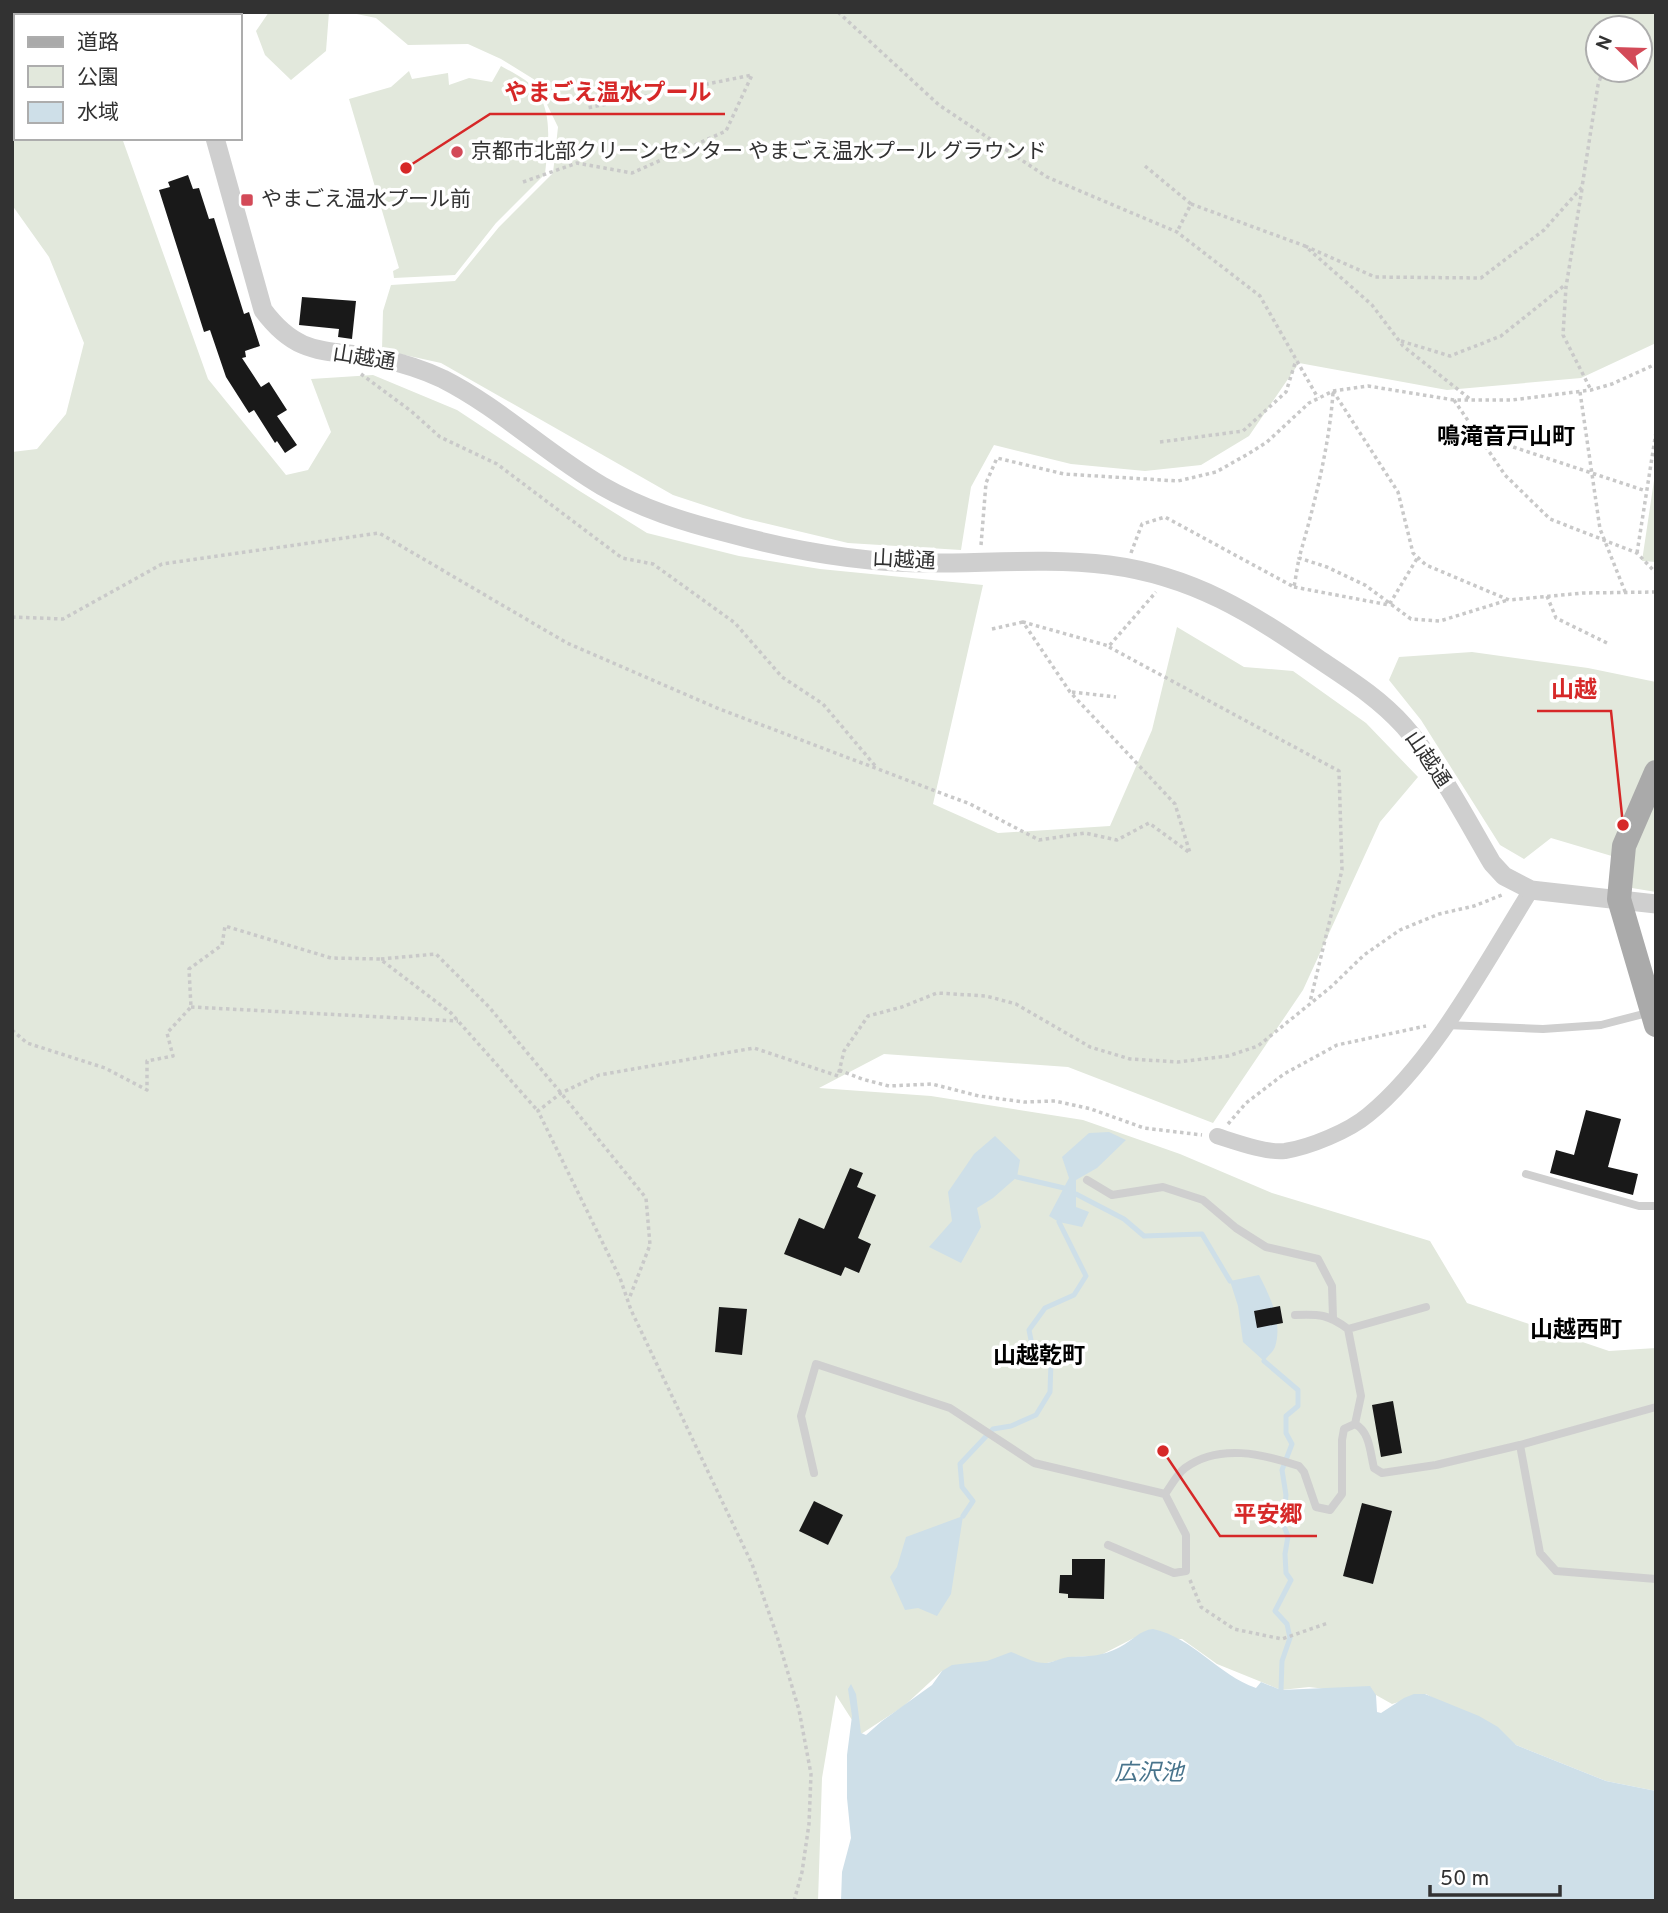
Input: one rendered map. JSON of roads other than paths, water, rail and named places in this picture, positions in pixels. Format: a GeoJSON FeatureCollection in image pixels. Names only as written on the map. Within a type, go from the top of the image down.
{"type":"FeatureCollection","features":[{"type":"Feature","properties":{"kind":"main road"},"geometry":{"type":"LineString","coordinates":[[1654,1018],[1619,900],[1624,846],[1656,772]]}},
{"type":"Feature","properties":{"kind":"street","name":"山越通"},"geometry":{"type":"LineString","coordinates":[[216,140],[263,310],[276,327],[302,345],[331,353],[381,359],[439,377],[600,485],[643,508],[677,519],[808,553],[930,563],[1066,562],[1126,568],[1169,578],[1240,607],[1374,697],[1404,726],[1426,755],[1492,863],[1504,876],[1525,888]]}},
{"type":"Feature","properties":{"kind":"street"},"geometry":{"type":"LineString","coordinates":[[1217,1136],[1245,1145],[1283,1151],[1321,1141],[1367,1116],[1402,1082],[1446,1025],[1525,888],[1656,904]]}},
{"type":"Feature","properties":{"kind":"lane"},"geometry":{"type":"LineString","coordinates":[[1446,1025],[1555,1029],[1654,1018]]}},
{"type":"Feature","properties":{"kind":"lane"},"geometry":{"type":"LineString","coordinates":[[1526,1174],[1639,1206],[1656,1206]]}},
{"type":"Feature","properties":{"kind":"lane"},"geometry":{"type":"LineString","coordinates":[[1087,1180],[1112,1195],[1163,1187],[1203,1200],[1236,1228],[1266,1247],[1318,1259],[1332,1286],[1333,1318]]}},
{"type":"Feature","properties":{"kind":"lane"},"geometry":{"type":"LineString","coordinates":[[1348,1329],[1426,1307]]}},
{"type":"Feature","properties":{"kind":"lane"},"geometry":{"type":"LineString","coordinates":[[1295,1315],[1317,1314],[1333,1318],[1348,1329],[1361,1396],[1355,1424]]}},
{"type":"Feature","properties":{"kind":"lane"},"geometry":{"type":"LineString","coordinates":[[814,1473],[801,1416],[816,1364],[950,1408],[983,1427],[1034,1463],[1165,1494],[1186,1535],[1186,1571],[1174,1573],[1108,1545]]}},
{"type":"Feature","properties":{"kind":"lane"},"geometry":{"type":"LineString","coordinates":[[1355,1424],[1366,1434],[1374,1468],[1381,1473],[1436,1465],[1520,1445],[1656,1407]]}},
{"type":"Feature","properties":{"kind":"lane"},"geometry":{"type":"LineString","coordinates":[[1165,1494],[1184,1469],[1207,1457],[1248,1452],[1299,1466],[1304,1472],[1316,1507],[1330,1510],[1342,1494],[1344,1429],[1355,1424]]}},
{"type":"Feature","properties":{"kind":"lane"},"geometry":{"type":"LineString","coordinates":[[1520,1445],[1540,1553],[1556,1571],[1656,1580]]}},
{"type":"Feature","properties":{"kind":"water"},"geometry":{"type":"Polygon","coordinates":[[[1109,1132],[1126,1140],[1097,1168],[1076,1180],[1076,1207],[1089,1212],[1082,1227],[1059,1222],[1049,1216],[1069,1178],[1062,1157],[1089,1133],[1109,1132]]]}},
{"type":"Feature","properties":{"kind":"water"},"geometry":{"type":"Polygon","coordinates":[[[995,1136],[1020,1160],[1017,1177],[977,1208],[981,1227],[961,1263],[929,1247],[952,1221],[948,1192],[974,1154],[995,1136]]]}},
{"type":"Feature","properties":{"kind":"water"},"geometry":{"type":"Polygon","coordinates":[[[1259,1275],[1271,1301],[1277,1329],[1275,1347],[1264,1361],[1243,1342],[1238,1306],[1230,1281],[1259,1275]]]}},
{"type":"Feature","properties":{"kind":"water"},"geometry":{"type":"Polygon","coordinates":[[[963,1516],[951,1594],[937,1616],[918,1608],[905,1610],[890,1577],[897,1567],[906,1537],[963,1516]]]}},
{"type":"Feature","properties":{"kind":"water","name":"広沢池"},"geometry":{"type":"Polygon","coordinates":[[[1153,1629],[1181,1640],[1230,1675],[1256,1688],[1261,1682],[1281,1690],[1370,1686],[1376,1695],[1377,1712],[1381,1713],[1404,1698],[1425,1694],[1479,1716],[1498,1727],[1516,1745],[1606,1781],[1656,1791],[1656,1901],[841,1901],[842,1872],[851,1838],[847,1755],[852,1716],[848,1689],[851,1684],[856,1694],[861,1733],[866,1735],[932,1685],[942,1671],[952,1665],[987,1661],[1011,1652],[1042,1663],[1107,1653],[1144,1631],[1153,1629]]]}},
{"type":"Feature","properties":{"kind":"waterway"},"geometry":{"type":"LineString","coordinates":[[1017,1177],[1064,1188]]}},
{"type":"Feature","properties":{"kind":"waterway"},"geometry":{"type":"LineString","coordinates":[[1076,1194],[1124,1219],[1144,1236],[1202,1234],[1230,1281]]}},
{"type":"Feature","properties":{"kind":"waterway"},"geometry":{"type":"LineString","coordinates":[[963,1516],[973,1501],[962,1487],[960,1464],[993,1429],[1011,1426],[1036,1415],[1050,1392],[1051,1361],[1033,1350],[1029,1330],[1045,1308],[1074,1295],[1086,1276],[1059,1222]]}},
{"type":"Feature","properties":{"kind":"waterway"},"geometry":{"type":"LineString","coordinates":[[1264,1361],[1298,1390],[1298,1406],[1286,1416],[1286,1433],[1292,1444],[1282,1470],[1286,1495],[1283,1524],[1288,1536],[1286,1573],[1291,1580],[1275,1611],[1287,1624],[1290,1638],[1282,1661],[1281,1690]]}},
{"type":"Feature","properties":{"kind":"place","name":"京都市北部クリーンセンター やまごえ温水プール グラウンド"},"geometry":{"type":"Point","coordinates":[457,152]}},
{"type":"Feature","properties":{"kind":"place","name":"やまごえ温水プール"},"geometry":{"type":"Point","coordinates":[406,168]}},
{"type":"Feature","properties":{"kind":"place","name":"やまごえ温水プール前"},"geometry":{"type":"Point","coordinates":[247,200]}},
{"type":"Feature","properties":{"kind":"place","name":"山越"},"geometry":{"type":"Point","coordinates":[1623,825]}},
{"type":"Feature","properties":{"kind":"place","name":"平安郷"},"geometry":{"type":"Point","coordinates":[1163,1451]}},
{"type":"Feature","properties":{"kind":"district","name":"鳴滝音戸山町"},"geometry":{"type":"Point","coordinates":[1506,438]}},
{"type":"Feature","properties":{"kind":"district","name":"山越西町"},"geometry":{"type":"Point","coordinates":[1576,1331]}},
{"type":"Feature","properties":{"kind":"district","name":"山越乾町"},"geometry":{"type":"Point","coordinates":[1039,1357]}}]}
